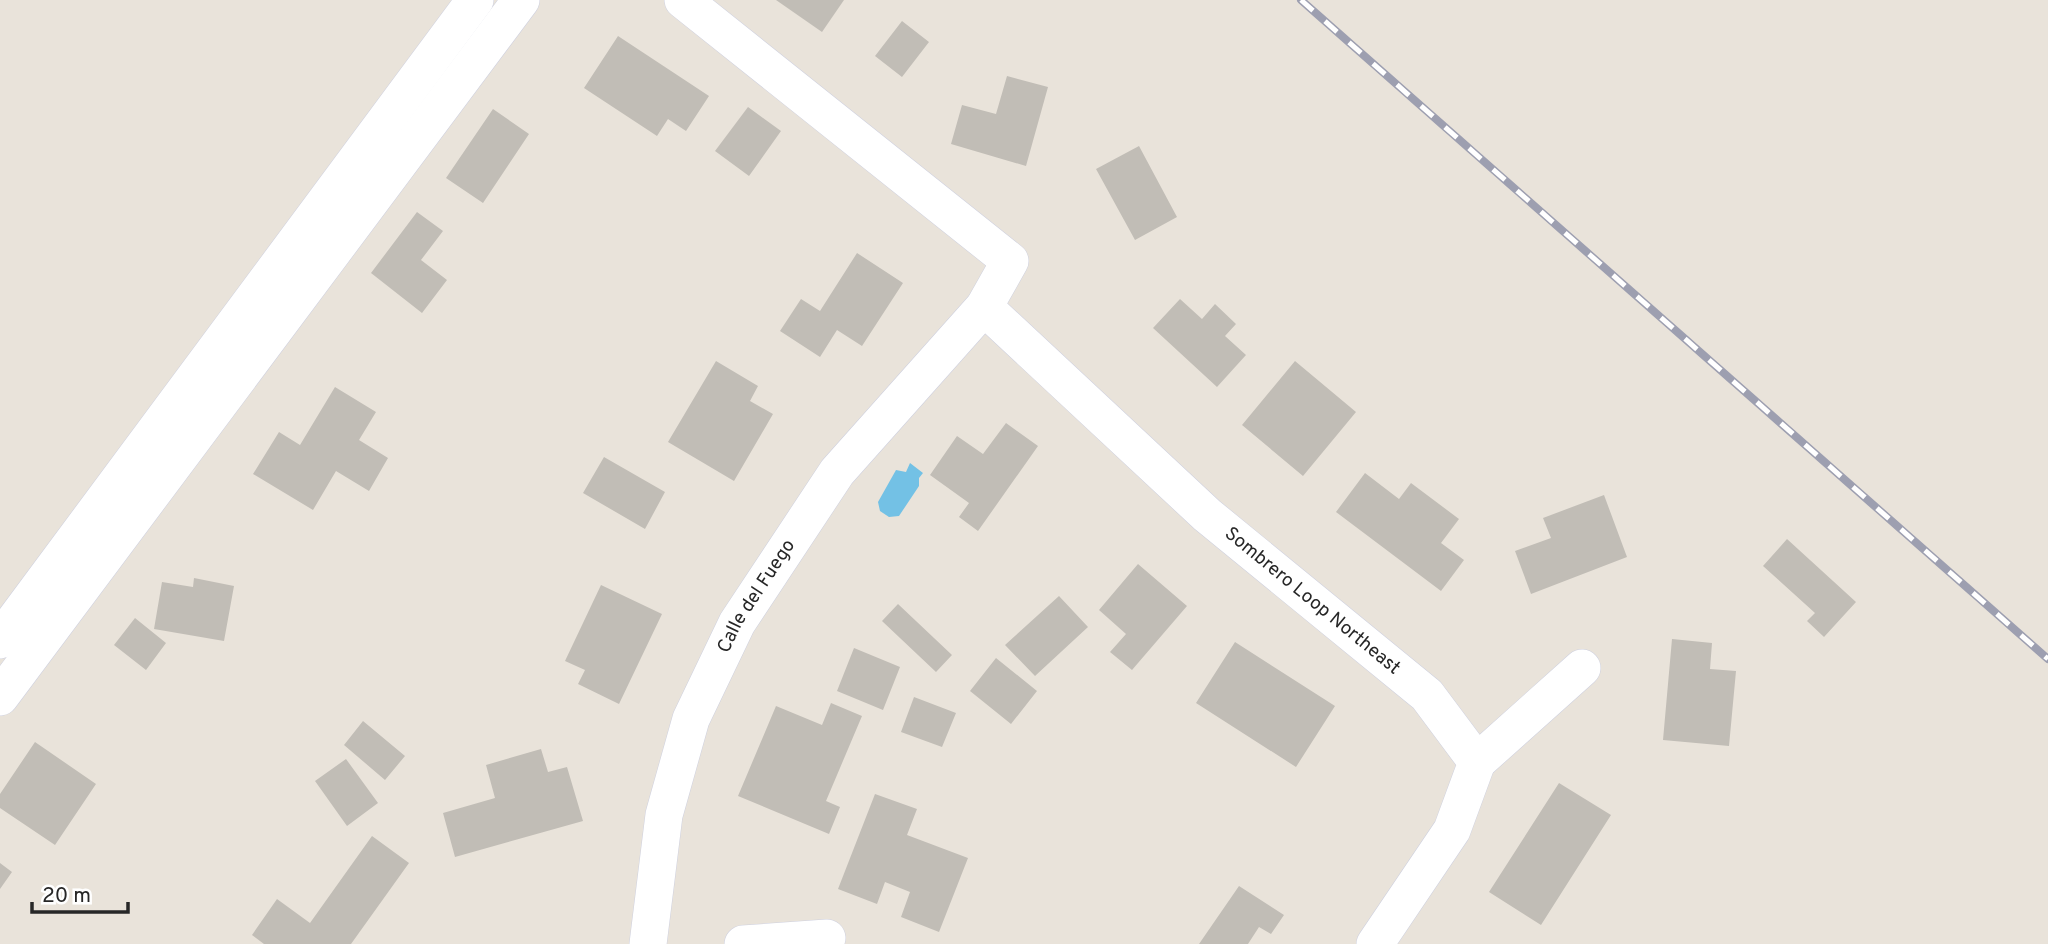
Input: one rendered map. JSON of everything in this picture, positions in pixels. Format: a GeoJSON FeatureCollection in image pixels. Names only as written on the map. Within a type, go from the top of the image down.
{"type":"FeatureCollection","features":[{"type":"Feature","properties":{"kind":"street"},"geometry":{"type":"LineString","coordinates":[[0,639],[475,0]]}},
{"type":"Feature","properties":{"kind":"street"},"geometry":{"type":"LineString","coordinates":[[0,696],[521,0]]}},
{"type":"Feature","properties":{"kind":"street","name":"Calle del Fuego"},"geometry":{"type":"LineString","coordinates":[[648,944],[664,815],[691,719],[737,623],[836,472],[984,307],[1010,261],[683,0]]}},
{"type":"Feature","properties":{"kind":"street","name":"Sombrero Loop Northeast"},"geometry":{"type":"LineString","coordinates":[[984,307],[1207,515],[1427,695],[1477,762]]}},
{"type":"Feature","properties":{"kind":"street"},"geometry":{"type":"LineString","coordinates":[[1376,944],[1452,830],[1477,762],[1582,668]]}},
{"type":"Feature","properties":{"kind":"street"},"geometry":{"type":"LineString","coordinates":[[743,944],[827,938]]}},
{"type":"Feature","properties":{"kind":"water"},"geometry":{"type":"Polygon","coordinates":[[[910,463],[923,473],[919,478],[919,486],[899,516],[889,517],[880,511],[878,502],[896,470],[906,472],[910,463]]]}},
{"type":"Feature","properties":{"kind":"building"},"geometry":{"type":"Polygon","coordinates":[[[776,0],[844,0],[822,32],[776,0]]]}},
{"type":"Feature","properties":{"kind":"building"},"geometry":{"type":"Polygon","coordinates":[[[902,21],[929,42],[902,77],[875,56],[902,21]]]}},
{"type":"Feature","properties":{"kind":"building"},"geometry":{"type":"Polygon","coordinates":[[[618,36],[709,96],[686,131],[668,119],[657,136],[584,88],[618,36]]]}},
{"type":"Feature","properties":{"kind":"building"},"geometry":{"type":"Polygon","coordinates":[[[1007,76],[1048,87],[1026,166],[951,144],[962,105],[996,114],[1007,76]]]}},
{"type":"Feature","properties":{"kind":"building"},"geometry":{"type":"Polygon","coordinates":[[[748,107],[781,131],[749,176],[715,151],[748,107]]]}},
{"type":"Feature","properties":{"kind":"building"},"geometry":{"type":"Polygon","coordinates":[[[493,109],[529,134],[483,203],[446,178],[493,109]]]}},
{"type":"Feature","properties":{"kind":"building"},"geometry":{"type":"Polygon","coordinates":[[[1139,146],[1177,217],[1135,240],[1096,169],[1139,146]]]}},
{"type":"Feature","properties":{"kind":"building"},"geometry":{"type":"Polygon","coordinates":[[[417,212],[443,231],[421,260],[447,280],[422,313],[371,273],[417,212]]]}},
{"type":"Feature","properties":{"kind":"building"},"geometry":{"type":"Polygon","coordinates":[[[857,253],[903,283],[862,346],[837,330],[820,357],[780,331],[801,299],[820,311],[857,253]]]}},
{"type":"Feature","properties":{"kind":"building"},"geometry":{"type":"Polygon","coordinates":[[[1180,299],[1202,319],[1215,304],[1236,324],[1225,336],[1246,355],[1217,387],[1153,328],[1180,299]]]}},
{"type":"Feature","properties":{"kind":"building"},"geometry":{"type":"Polygon","coordinates":[[[716,361],[758,386],[750,401],[773,414],[734,481],[668,442],[716,361]]]}},
{"type":"Feature","properties":{"kind":"building"},"geometry":{"type":"Polygon","coordinates":[[[1295,361],[1356,412],[1303,476],[1242,425],[1295,361]]]}},
{"type":"Feature","properties":{"kind":"building"},"geometry":{"type":"Polygon","coordinates":[[[335,387],[376,412],[359,440],[388,458],[369,491],[336,471],[313,510],[253,474],[279,432],[300,445],[335,387]]]}},
{"type":"Feature","properties":{"kind":"building"},"geometry":{"type":"Polygon","coordinates":[[[1006,423],[1038,446],[978,531],[959,517],[969,503],[930,475],[957,436],[983,454],[1006,423]]]}},
{"type":"Feature","properties":{"kind":"building"},"geometry":{"type":"Polygon","coordinates":[[[604,457],[665,492],[645,529],[583,493],[604,457]]]}},
{"type":"Feature","properties":{"kind":"building"},"geometry":{"type":"Polygon","coordinates":[[[1365,473],[1399,499],[1411,483],[1459,519],[1441,543],[1464,560],[1441,591],[1336,512],[1365,473]]]}},
{"type":"Feature","properties":{"kind":"building"},"geometry":{"type":"Polygon","coordinates":[[[1604,495],[1627,557],[1531,594],[1515,551],[1551,538],[1543,518],[1604,495]]]}},
{"type":"Feature","properties":{"kind":"building"},"geometry":{"type":"Polygon","coordinates":[[[1787,539],[1856,602],[1824,637],[1807,621],[1815,613],[1763,566],[1787,539]]]}},
{"type":"Feature","properties":{"kind":"building"},"geometry":{"type":"Polygon","coordinates":[[[1138,564],[1187,606],[1132,670],[1110,652],[1126,634],[1099,610],[1138,564]]]}},
{"type":"Feature","properties":{"kind":"building"},"geometry":{"type":"Polygon","coordinates":[[[194,578],[234,586],[224,641],[154,629],[162,582],[193,587],[194,578]]]}},
{"type":"Feature","properties":{"kind":"building"},"geometry":{"type":"Polygon","coordinates":[[[601,585],[662,614],[619,704],[578,684],[585,670],[565,661],[601,585]]]}},
{"type":"Feature","properties":{"kind":"building"},"geometry":{"type":"Polygon","coordinates":[[[1059,596],[1088,627],[1035,676],[1005,645],[1059,596]]]}},
{"type":"Feature","properties":{"kind":"building"},"geometry":{"type":"Polygon","coordinates":[[[898,604],[952,655],[936,672],[882,621],[898,604]]]}},
{"type":"Feature","properties":{"kind":"building"},"geometry":{"type":"Polygon","coordinates":[[[135,618],[166,643],[146,670],[114,645],[135,618]]]}},
{"type":"Feature","properties":{"kind":"building"},"geometry":{"type":"Polygon","coordinates":[[[1672,639],[1712,643],[1710,669],[1736,671],[1729,746],[1663,740],[1672,639]]]}},
{"type":"Feature","properties":{"kind":"building"},"geometry":{"type":"Polygon","coordinates":[[[1235,642],[1335,706],[1296,767],[1196,703],[1235,642]]]}},
{"type":"Feature","properties":{"kind":"building"},"geometry":{"type":"Polygon","coordinates":[[[854,648],[900,667],[883,710],[837,691],[854,648]]]}},
{"type":"Feature","properties":{"kind":"building"},"geometry":{"type":"Polygon","coordinates":[[[996,658],[1037,691],[1011,724],[970,691],[996,658]]]}},
{"type":"Feature","properties":{"kind":"building"},"geometry":{"type":"Polygon","coordinates":[[[914,697],[956,713],[942,747],[901,732],[914,697]]]}},
{"type":"Feature","properties":{"kind":"building"},"geometry":{"type":"Polygon","coordinates":[[[831,703],[862,716],[826,801],[840,807],[829,834],[738,796],[776,706],[822,725],[831,703]]]}},
{"type":"Feature","properties":{"kind":"building"},"geometry":{"type":"Polygon","coordinates":[[[363,721],[405,756],[385,780],[344,745],[363,721]]]}},
{"type":"Feature","properties":{"kind":"building"},"geometry":{"type":"Polygon","coordinates":[[[35,742],[96,784],[55,845],[0,808],[0,794],[35,742]]]}},
{"type":"Feature","properties":{"kind":"building"},"geometry":{"type":"Polygon","coordinates":[[[541,749],[548,772],[567,767],[583,821],[455,857],[443,813],[495,798],[486,765],[541,749]]]}},
{"type":"Feature","properties":{"kind":"building"},"geometry":{"type":"Polygon","coordinates":[[[346,759],[378,803],[347,826],[315,781],[346,759]]]}},
{"type":"Feature","properties":{"kind":"building"},"geometry":{"type":"Polygon","coordinates":[[[1559,783],[1611,815],[1541,925],[1489,892],[1559,783]]]}},
{"type":"Feature","properties":{"kind":"building"},"geometry":{"type":"Polygon","coordinates":[[[875,794],[917,809],[907,835],[968,858],[939,932],[901,917],[910,892],[885,882],[877,904],[838,889],[875,794]]]}},
{"type":"Feature","properties":{"kind":"building"},"geometry":{"type":"Polygon","coordinates":[[[372,836],[409,863],[351,944],[264,944],[252,935],[277,899],[310,923],[372,836]]]}},
{"type":"Feature","properties":{"kind":"building"},"geometry":{"type":"Polygon","coordinates":[[[0,863],[12,872],[0,889],[0,863]]]}},
{"type":"Feature","properties":{"kind":"building"},"geometry":{"type":"Polygon","coordinates":[[[1239,886],[1284,915],[1271,934],[1259,927],[1248,944],[1199,944],[1239,886]]]}},
{"type":"Feature","properties":{"kind":"railway"},"geometry":{"type":"LineString","coordinates":[[1301,0],[2048,659]]}}]}
